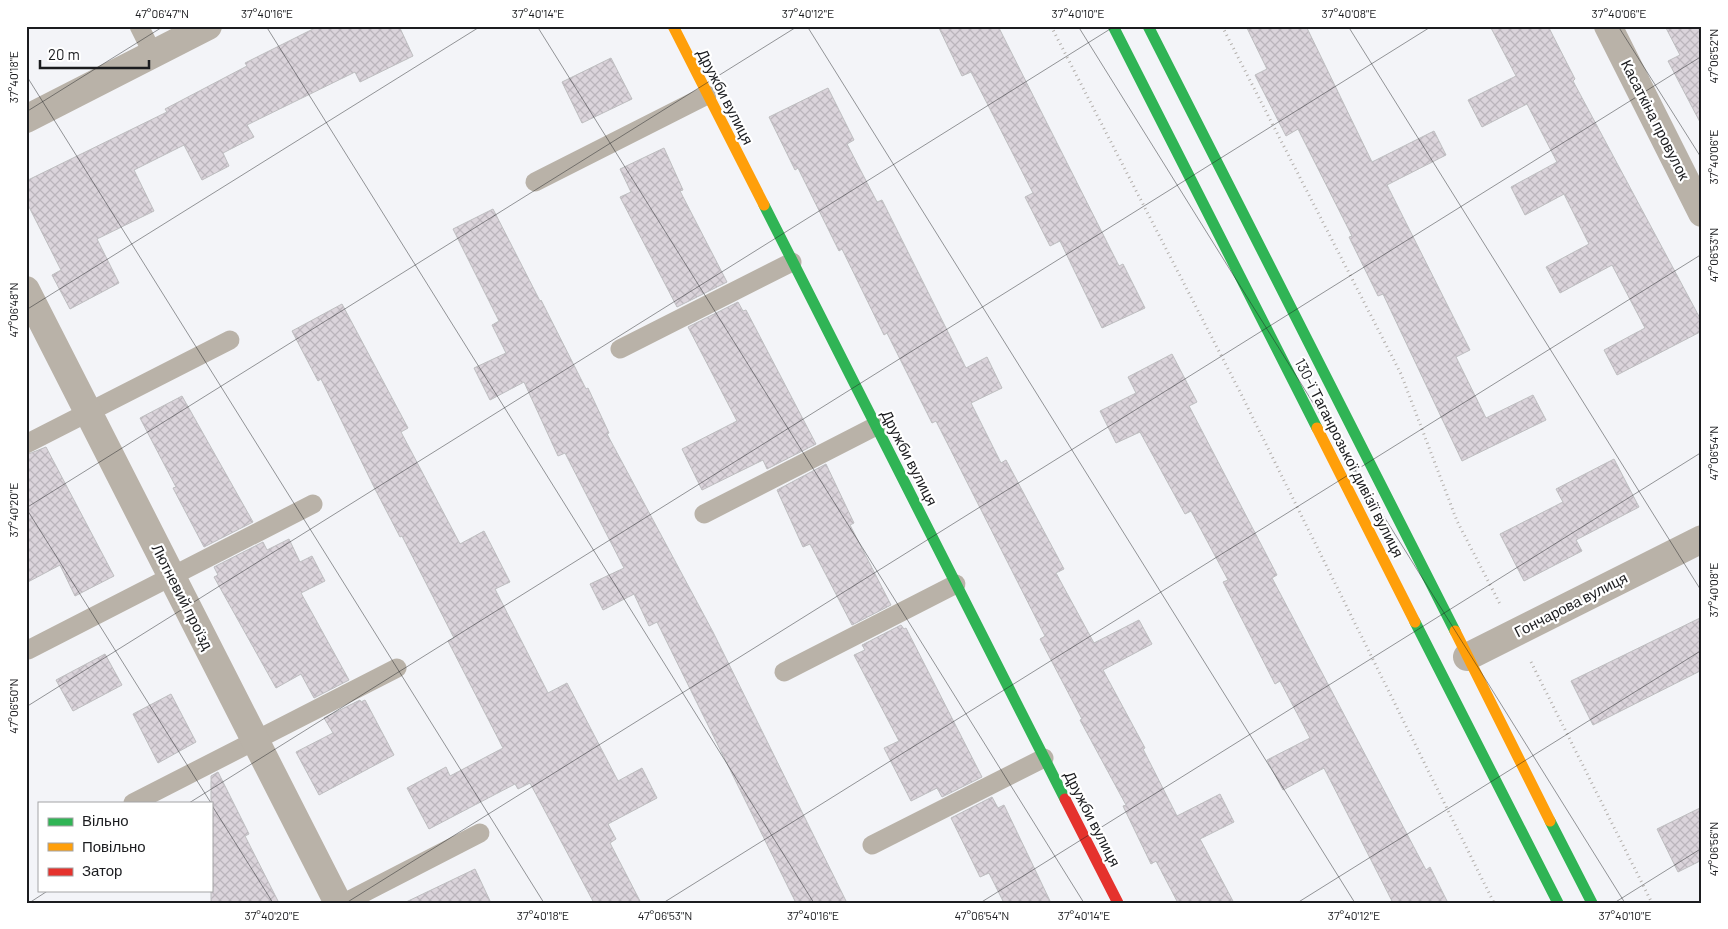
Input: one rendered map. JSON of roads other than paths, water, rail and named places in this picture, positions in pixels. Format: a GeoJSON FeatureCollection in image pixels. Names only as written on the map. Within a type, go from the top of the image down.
{"type":"FeatureCollection","features":[{"type":"Feature","properties":{"kind":"street"},"geometry":{"type":"LineString","coordinates":[[26,119],[208,26]]}},
{"type":"Feature","properties":{"kind":"street","name":"Дружби вулиця"},"geometry":{"type":"LineString","coordinates":[[673,26],[1118,903]]}},
{"type":"Feature","properties":{"kind":"street","name":"130-ї Таганрозької дивізії вулиця"},"geometry":{"type":"LineString","coordinates":[[1112,26],[1558,903]]}},
{"type":"Feature","properties":{"kind":"street","name":"130-ї Таганрозької дивізії вулиця"},"geometry":{"type":"LineString","coordinates":[[1148,26],[1592,903]]}},
{"type":"Feature","properties":{"kind":"street","name":"Касаткіна провулок"},"geometry":{"type":"LineString","coordinates":[[1608,26],[1702,213]]}},
{"type":"Feature","properties":{"kind":"street","name":"Лютневий проїзд"},"geometry":{"type":"LineString","coordinates":[[26,290],[338,903]]}},
{"type":"Feature","properties":{"kind":"street","name":"Гончарова вулиця"},"geometry":{"type":"LineString","coordinates":[[1440,670],[1702,539]]}},
{"type":"Feature","properties":{"kind":"lane"},"geometry":{"type":"LineString","coordinates":[[139,26],[153,54]]}},
{"type":"Feature","properties":{"kind":"lane"},"geometry":{"type":"LineString","coordinates":[[535,182],[708,95]]}},
{"type":"Feature","properties":{"kind":"lane"},"geometry":{"type":"LineString","coordinates":[[620,349],[792,262]]}},
{"type":"Feature","properties":{"kind":"lane"},"geometry":{"type":"LineString","coordinates":[[26,444],[230,340]]}},
{"type":"Feature","properties":{"kind":"lane"},"geometry":{"type":"LineString","coordinates":[[704,514],[876,426]]}},
{"type":"Feature","properties":{"kind":"lane"},"geometry":{"type":"LineString","coordinates":[[28,650],[314,504]]}},
{"type":"Feature","properties":{"kind":"lane"},"geometry":{"type":"LineString","coordinates":[[784,672],[956,584]]}},
{"type":"Feature","properties":{"kind":"lane"},"geometry":{"type":"LineString","coordinates":[[135,802],[397,668]]}},
{"type":"Feature","properties":{"kind":"lane"},"geometry":{"type":"LineString","coordinates":[[872,845],[1044,758]]}},
{"type":"Feature","properties":{"kind":"lane"},"geometry":{"type":"LineString","coordinates":[[344,903],[480,833]]}}]}
